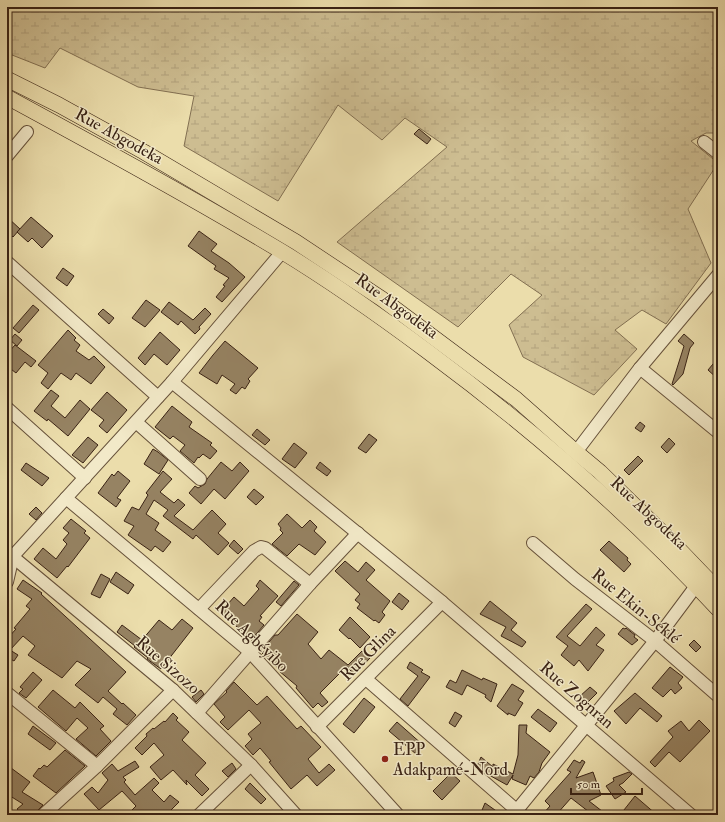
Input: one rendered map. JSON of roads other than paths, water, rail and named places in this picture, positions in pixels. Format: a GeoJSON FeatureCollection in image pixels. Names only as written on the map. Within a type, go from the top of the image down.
{"type":"FeatureCollection","features":[{"type":"Feature","properties":{"kind":"main road","name":"Rue Abgodeka"},"geometry":{"type":"LineString","coordinates":[[7,79],[59,105],[144,152],[296,242],[382,299],[516,399],[576,452],[672,542],[718,590]]}},
{"type":"Feature","properties":{"kind":"main road","name":"Rue Abgodeka"},"geometry":{"type":"LineString","coordinates":[[7,97],[138,168],[282,252],[376,314],[508,412],[587,481],[665,553],[718,609]]}},
{"type":"Feature","properties":{"kind":"street"},"geometry":{"type":"LineString","coordinates":[[7,156],[27,132]]}},
{"type":"Feature","properties":{"kind":"street"},"geometry":{"type":"LineString","coordinates":[[704,142],[718,153]]}},
{"type":"Feature","properties":{"kind":"street"},"geometry":{"type":"LineString","coordinates":[[7,582],[10,554],[66,498],[136,422],[172,382],[282,252]]}},
{"type":"Feature","properties":{"kind":"street"},"geometry":{"type":"LineString","coordinates":[[7,262],[158,397]]}},
{"type":"Feature","properties":{"kind":"street"},"geometry":{"type":"LineString","coordinates":[[576,452],[640,368],[713,289],[718,275]]}},
{"type":"Feature","properties":{"kind":"street"},"geometry":{"type":"LineString","coordinates":[[640,368],[718,432]]}},
{"type":"Feature","properties":{"kind":"street","name":"Rue Zognran"},"geometry":{"type":"LineString","coordinates":[[172,382],[442,602],[691,815]]}},
{"type":"Feature","properties":{"kind":"street"},"geometry":{"type":"LineString","coordinates":[[7,408],[85,478]]}},
{"type":"Feature","properties":{"kind":"street"},"geometry":{"type":"LineString","coordinates":[[136,422],[200,479]]}},
{"type":"Feature","properties":{"kind":"street","name":"Rue Agbéyibo"},"geometry":{"type":"LineString","coordinates":[[66,498],[250,652],[398,815]]}},
{"type":"Feature","properties":{"kind":"street"},"geometry":{"type":"LineString","coordinates":[[197,713],[310,584],[358,533]]}},
{"type":"Feature","properties":{"kind":"street","name":"Rue Ekin-Séklé"},"geometry":{"type":"LineString","coordinates":[[533,543],[575,579],[655,641],[718,696]]}},
{"type":"Feature","properties":{"kind":"street"},"geometry":{"type":"LineString","coordinates":[[198,609],[254,551],[261,547],[265,548],[310,584]]}},
{"type":"Feature","properties":{"kind":"street","name":"Rue Sizozo"},"geometry":{"type":"LineString","coordinates":[[10,554],[173,690],[251,766],[296,815]]}},
{"type":"Feature","properties":{"kind":"street"},"geometry":{"type":"LineString","coordinates":[[366,679],[518,813],[655,641],[696,586]]}},
{"type":"Feature","properties":{"kind":"street","name":"Rue Glina"},"geometry":{"type":"LineString","coordinates":[[317,727],[442,602]]}},
{"type":"Feature","properties":{"kind":"street"},"geometry":{"type":"LineString","coordinates":[[43,815],[97,766],[173,690]]}},
{"type":"Feature","properties":{"kind":"street"},"geometry":{"type":"LineString","coordinates":[[7,693],[97,766]]}},
{"type":"Feature","properties":{"kind":"street"},"geometry":{"type":"LineString","coordinates":[[199,815],[251,766]]}},
{"type":"Feature","properties":{"kind":"place","name":"EPP Adakpamé-Nord"},"geometry":{"type":"Point","coordinates":[385,759]}}]}
